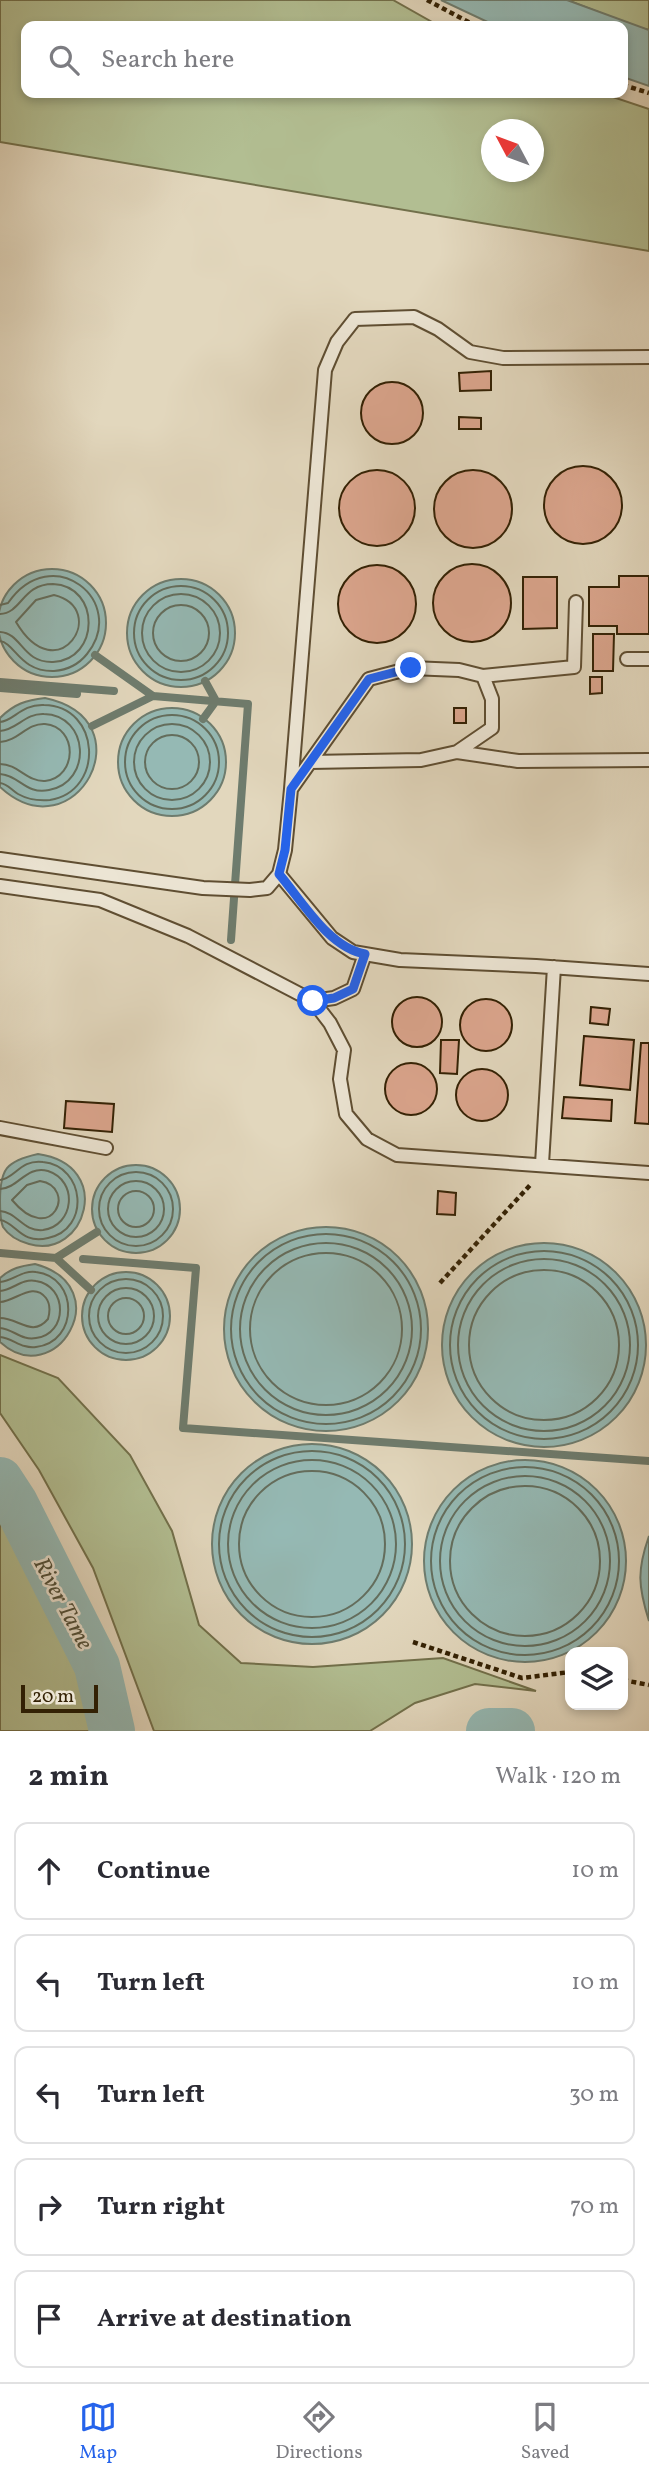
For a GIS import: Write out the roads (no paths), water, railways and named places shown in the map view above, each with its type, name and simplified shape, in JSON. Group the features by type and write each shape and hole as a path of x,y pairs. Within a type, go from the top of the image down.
{"lane":[{"path":"0,859 203,888 267,888 279,874 285,850 291,789 325,370 337,342 355,319 414,317 438,329 470,352 503,358 649,357"},
{"path":"291,789 369,679 411,668 460,670 483,676 574,667 576,602"},
{"path":"627,659 649,659"},
{"path":"457,752 492,727 492,699 483,676"},
{"path":"310,762 421,760 457,752 518,761 649,760"},
{"path":"279,874 332,938 353,952 400,960 649,974"},
{"path":"0,886 100,900 188,936 313,1001 330,1023 344,1050 340,1079 346,1114 368,1139 397,1154 649,1173"},
{"path":"313,1001 334,998 353,989 365,954"},
{"path":"542,1164 554,967"},
{"path":"0,1128 106,1148"}],"water":[{"path":"441,0 567,0 624,21 485,21"},
{"path":"628,22 649,30 649,86 628,79"},
{"path":"41,570 63,570 82,578 97,593 105,612 105,634 97,653 82,668 63,676 41,676 22,668 7,653 -1,634 -1,612 7,593 22,578"},
{"path":"181,579 202,583 220,594 231,612 235,633 231,654 220,672 202,683 181,687 160,683 142,672 131,654 127,633 131,612 142,594 160,583"},
{"path":"45,698 76,711 92,731 96,754 90,777 75,795 53,805 28,804 0,787 0,718 21,703"},
{"path":"172,708 193,712 210,724 222,741 226,762 222,783 210,800 193,812 172,816 151,812 134,800 122,783 118,762 122,741 134,724 151,712"},
{"path":"38,1154 62,1162 77,1175 84,1192 84,1210 77,1226 65,1239 49,1245 29,1244 14,1238 3,1227 1,1218 1,1181 7,1168 19,1160"},
{"path":"136,1165 161,1172 173,1184 180,1209 173,1234 161,1246 136,1253 111,1246 99,1234 92,1209 99,1184 111,1172"},
{"path":"326,1227 365,1235 383,1244 398,1257 411,1272 420,1290 428,1329 420,1368 411,1386 398,1401 383,1414 365,1423 326,1431 287,1423 269,1414 254,1401 241,1386 232,1368 224,1329 232,1290 241,1272 254,1257 269,1244 287,1235"},
{"path":"544,1243 583,1251 616,1273 638,1306 646,1345 638,1384 616,1417 583,1439 544,1447 505,1439 472,1417 450,1384 442,1345 450,1306 472,1273 505,1251"},
{"path":"35,1264 60,1276 73,1293 76,1312 70,1331 58,1346 41,1355 21,1354 0,1342 0,1278 16,1268"},
{"path":"126,1272 143,1275 157,1285 167,1299 170,1316 167,1333 157,1347 143,1357 126,1360 109,1357 95,1347 85,1333 82,1316 85,1299 95,1285 109,1275"},
{"path":"312,1444 350,1452 383,1473 404,1506 412,1544 404,1582 383,1615 350,1636 312,1644 274,1636 241,1615 220,1582 212,1544 220,1506 241,1473 274,1452"},
{"path":"505,1462 545,1462 564,1467 581,1477 597,1489 609,1505 619,1522 624,1541 624,1581 619,1600 609,1617 597,1633 581,1645 565,1647 565,1654 545,1660 505,1660 486,1655 469,1645 453,1633 441,1617 431,1600 426,1581 426,1541 431,1522 441,1505 453,1489 469,1477 486,1467"},
{"path":"649,1536 649,1621 640,1578"}],"waterway":[{"path":"95,655 153,696 248,704 231,940"},
{"path":"203,719 216,701 205,681"},
{"path":"0,682 114,691"},
{"path":"0,688 77,694"},
{"path":"92,726 153,696"},
{"path":"56,1258 97,1232"},
{"path":"0,1253 56,1258 91,1290"},
{"path":"83,1259 196,1268 183,1428 649,1461"},
{"name":"River Tame","path":"0,1480 15,1503 97,1666 112,1731"},
{"name":"River Tame","path":"489,1731 512,1731"}]}
